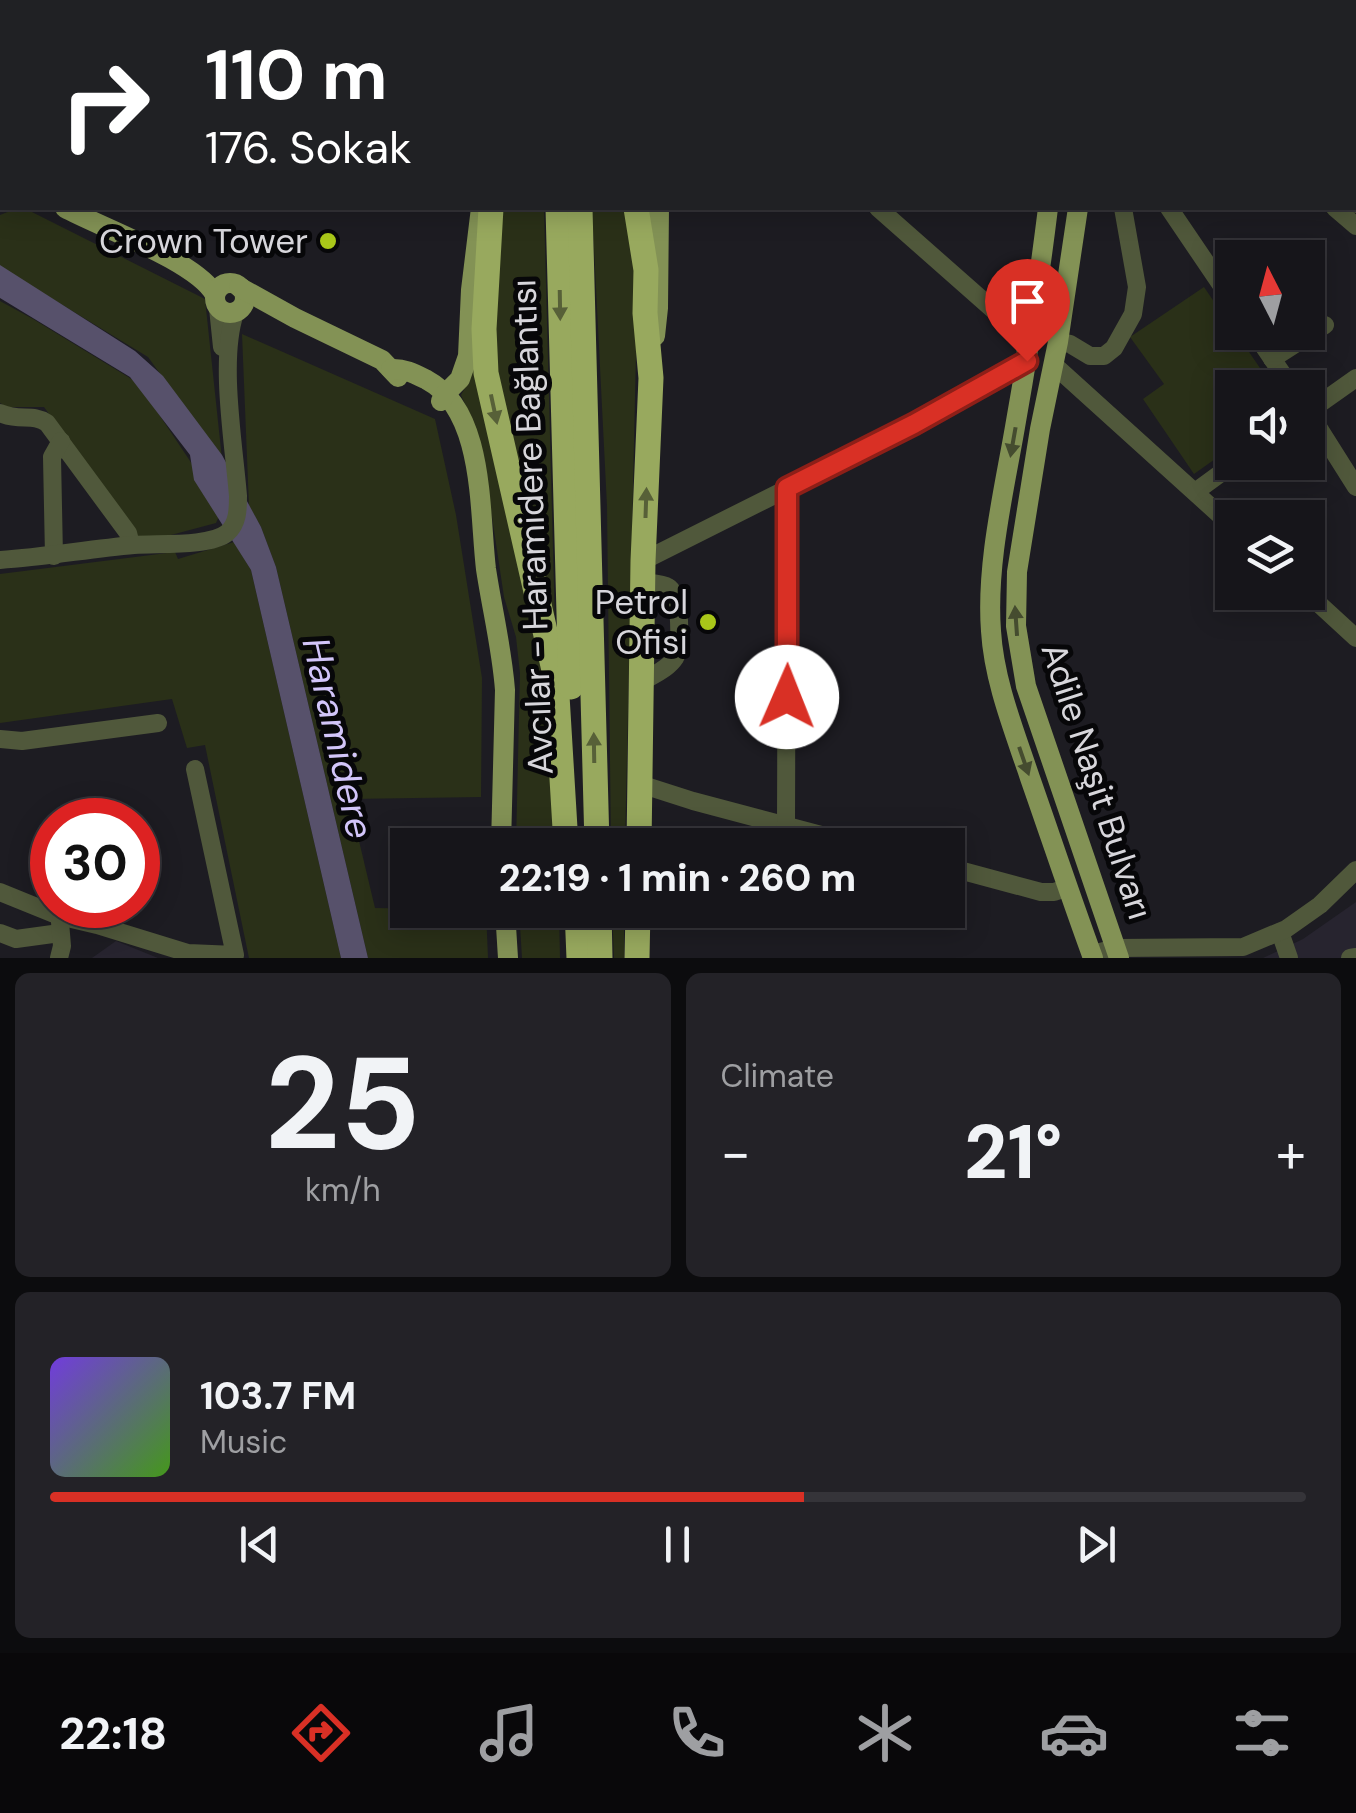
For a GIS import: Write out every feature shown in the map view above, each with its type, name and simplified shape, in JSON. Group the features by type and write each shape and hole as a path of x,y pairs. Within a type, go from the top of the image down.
{"highway":[{"path":"491,210 484,328 486,373 556,679 565,828"},
{"name":"Avcılar - Haramidere Bağlantısı","path":"558,210 576,828"},
{"name":"Avcılar - Haramidere Bağlantısı","path":"580,210 596,828"},
{"path":"636,210 646,270 651,378 639,828"},
{"path":"578,928 579,958"},
{"path":"599,928 600,958"},
{"path":"637,958 638,928"}],"main road":[{"path":"68,210 180,264 208,284 227,306 265,308 294,318"},
{"path":"444,398 460,379 468,356 481,210"},
{"path":"651,378 658,308 660,210"},
{"name":"Adile Naşit Bulvarı","path":"1048,210 989,605 994,652 1010,718 1092,956"},
{"name":"Adile Naşit Bulvarı","path":"1078,210 1015,602 1026,686 1117,953"},
{"path":"180,264 236,285 382,360 391,369 400,368 422,378 461,415 477,474 486,563 503,666 501,828"},
{"path":"227,306 223,284 236,285"},
{"path":"1027,361 1054,364"},
{"path":"1004,493 1029,497"},
{"path":"506,928 508,958"}],"street":[{"path":"642,682 668,666 677,656 679,646 676,599 672,591 643,571 787,488 1027,361 1023,336 880,210"},
{"path":"1058,342 1090,356 1104,356 1114,348 1133,314 1137,287 1123,210"},
{"path":"1169,210 1215,276"},
{"path":"0,560 206,540 231,530 238,511 238,496 227,361 221,343 227,306"},
{"path":"1266,350 1280,370"},
{"path":"1272,359 1286,350"},
{"path":"1054,364 1215,510"},
{"path":"1325,399 1356,378"},
{"path":"4,419 40,418 48,423 132,545"},
{"path":"1325,438 1356,487"},
{"path":"54,556 52,456 61,441"},
{"path":"1195,492 1215,477"},
{"path":"786,827 787,488"},
{"path":"1325,609 1356,638"},
{"path":"0,739 22,741 158,722"},
{"path":"0,934 62,942 97,925 188,953 235,955 195,768"},
{"path":"640,784 790,828"},
{"path":"1092,956 1243,947 1280,932 1320,906 1356,870"},
{"path":"965,872 1042,892 1066,888"},
{"path":"0,892 62,942"},
{"path":"1280,932 1289,958"}],"shaded area":[{"path":"0,265 135,351 163,376 222,455 261,527 276,567 368,958 341,958 251,570 194,480 190,455 130,377 0,298"},
{"path":"1356,902 1356,958 1263,958 1303,939"},
{"path":"116,941 158,958 92,958"}],"green space":[{"path":"28,210 205,299 222,459 148,357 0,267 0,215"},
{"path":"503,210 544,210 555,625 493,349"},
{"path":"592,210 624,210 635,264 637,308 625,828 611,828 607,506"},
{"path":"1204,287 1215,303 1215,350 1248,350 1261,370 1215,370 1215,459 1194,474 1143,399 1164,384 1130,337"},
{"path":"0,301 138,383 222,509 216,523 141,543 44,407 7,407 0,403"},
{"path":"242,334 435,419 456,515 482,678 481,797 349,799 375,908 390,908 390,928 487,928 488,958 368,958 276,567 249,506"},
{"path":"477,357 548,663 556,828 516,828 520,673 473,422 461,395"},
{"path":"234,542 251,570 341,958 249,958 205,745 187,748 172,699 0,723 0,574 175,552 178,559"},
{"path":"520,928 559,928 560,958 522,958"},
{"path":"613,928 624,928 624,958 614,958"}],"place":[{"name":"Crown Tower","path":"328,241"},
{"name":"Petrol Ofisi","path":"708,622"}],"route":[{"path":"787,697 787,488 1027,361"}],"water label":[{"name":"Haramidere","path":"338,738"}]}
